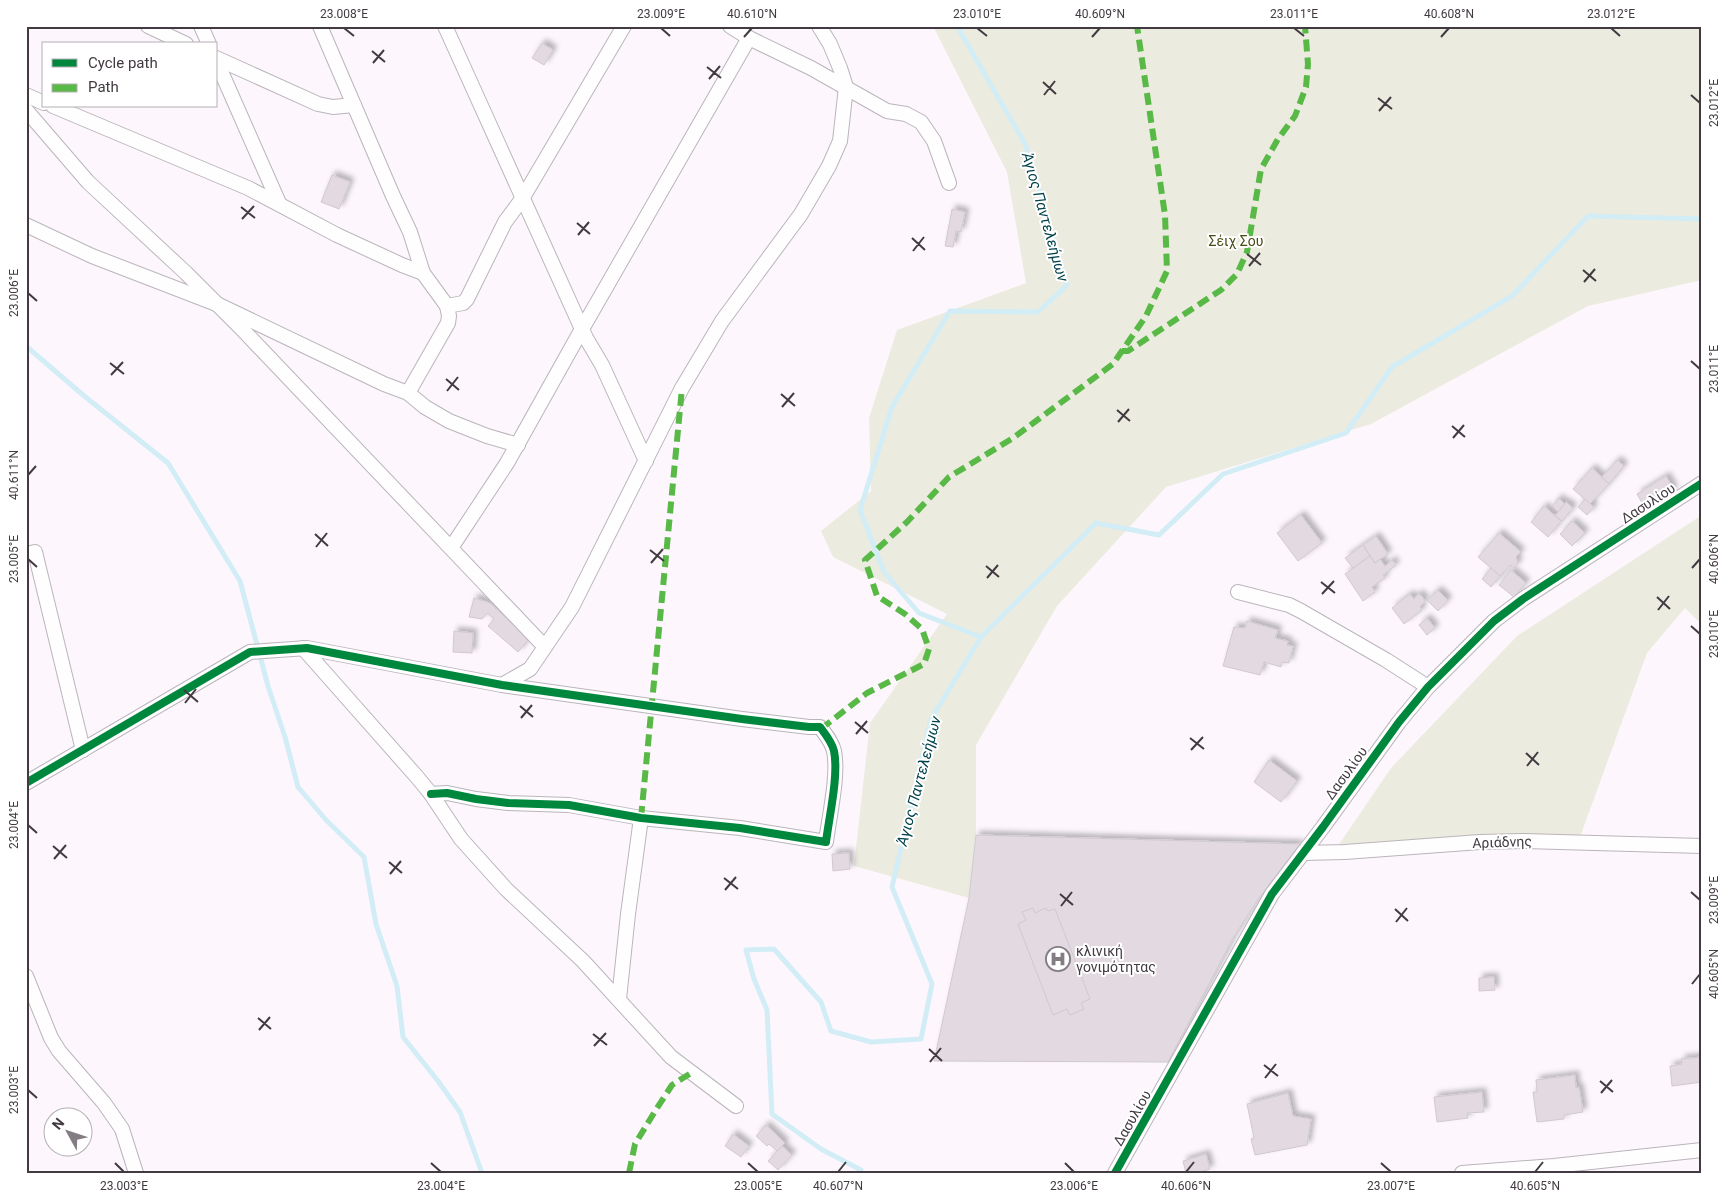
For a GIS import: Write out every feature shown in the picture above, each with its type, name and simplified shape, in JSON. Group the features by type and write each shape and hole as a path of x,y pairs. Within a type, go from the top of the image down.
{"street":[{"path":"148,26 182,42"},
{"path":"201,26 208,42"},
{"path":"320,26 393,196 404,216 417,250 423,273 447,306 448,322 408,393"},
{"path":"445,26 582,329 602,365 646,460"},
{"path":"447,306 463,303 466,299 505,222 522,199 624,26"},
{"path":"730,26 749,38 792,58 846,87 887,111 906,114 921,122 934,141 949,183"},
{"path":"502,684 530,669 572,607 682,388 713,335 801,214 829,166 840,141 846,87 830,44 819,26"},
{"path":"451,548 518,445 582,329 749,38"},
{"path":"218,60 318,104 334,107 354,105"},
{"path":"218,64 278,203"},
{"path":"26,95 42,101"},
{"path":"58,108 248,188 337,236 423,273"},
{"path":"26,110 88,182 219,306 545,647"},
{"path":"26,225 92,256 219,306 384,384 408,393 425,407 449,421 487,436 518,445"},
{"name":"Δασυλίου","path":"1115,1173 1272,894 1399,722 1428,687 1494,621 1524,599 1702,483"},
{"path":"26,554 35,552 83,750"},
{"path":"1238,592 1295,608 1386,660 1428,687"},
{"path":"303,648 431,794 461,840 506,889 583,961 671,1057 736,1106"},
{"path":"26,783 250,652 303,648 502,684 742,719 820,727 830,741 834,752 835,765 826,842 740,828 641,818 569,804 508,803 447,793 431,794"},
{"path":"619,999 641,818"},
{"name":"Αριάδνης","path":"1304,853 1524,841 1702,846"},
{"path":"26,976 51,1038 59,1051 104,1103 122,1129 136,1173"},
{"path":"1462,1173 1554,1166 1702,1150"}],"green space":[{"name":"Σέιχ Σου","path":"933,26 1702,26 1702,280 1588,306 1371,424 1166,487 1057,606 976,745 976,835 969,898 854,866 870,723 947,614 833,557 821,531 871,491 869,418 897,330 1026,283 1007,172"},
{"path":"1702,515 1702,625 1685,608 1647,653 1580,837 1510,834 1338,846 1391,768 1517,636"}],"building":[{"path":"542,43 553,50 544,65 532,58"},
{"path":"332,175 350,182 339,209 321,202"},
{"path":"952,209 965,212 961,232 956,231 953,247 945,246"},
{"path":"1617,460 1624,466 1609,484 1602,477"},
{"path":"1592,468 1609,484 1590,504 1573,489"},
{"path":"1666,476 1674,490 1645,508 1637,494"},
{"path":"1559,498 1565,504 1558,512 1552,506"},
{"path":"1585,499 1594,507 1587,515 1578,507"},
{"path":"1566,502 1573,508 1562,521 1555,516"},
{"path":"1544,506 1561,521 1548,537 1531,522"},
{"path":"1301,515 1322,543 1298,561 1277,533"},
{"path":"1572,521 1585,533 1572,546 1560,534"},
{"path":"1499,533 1521,552 1516,557 1518,563 1514,568 1510,565 1500,576 1478,557"},
{"path":"1376,536 1388,554 1375,563 1363,545"},
{"path":"1363,545 1370,556 1353,568 1345,558"},
{"path":"1370,556 1375,563 1380,559 1385,566 1392,560 1396,565 1383,575 1385,578 1372,587 1375,592 1363,601 1345,574"},
{"path":"1491,568 1500,576 1491,587 1482,579"},
{"path":"1511,570 1526,583 1514,597 1499,585"},
{"path":"1438,590 1448,600 1438,611 1427,600"},
{"path":"1410,594 1414,599 1418,594 1421,595 1425,601 1420,607 1422,610 1404,624 1392,608"},
{"path":"474,598 490,603 529,639 518,652 488,626 494,619 487,613 482,619 469,617"},
{"path":"1427,618 1435,628 1427,635 1419,625"},
{"path":"1247,621 1278,630 1275,638 1288,641 1287,645 1293,646 1289,663 1282,662 1281,667 1264,662 1260,675 1223,666 1234,627 1245,628"},
{"path":"454,631 473,633 472,653 453,652"},
{"path":"1269,760 1297,781 1281,802 1254,782"},
{"path":"976,835 1300,844 1259,898 1233,938 1168,1062 934,1061 969,898"},
{"path":"849,853 850,869 833,871 832,854"},
{"path":"1033,908 1035,913 1046,908 1048,911 1055,909 1090,999 1081,1003 1084,1009 1070,1015 1067,1009 1053,1015 1018,924 1026,920 1022,912"},
{"path":"1494,977 1495,990 1479,991 1479,978"},
{"path":"1702,1057 1702,1082 1672,1086 1670,1066 1682,1064 1681,1059"},
{"path":"1575,1075 1576,1088 1579,1087 1583,1112 1564,1115 1564,1119 1537,1122 1533,1092 1537,1092 1536,1080"},
{"path":"1482,1092 1484,1112 1467,1113 1468,1118 1437,1122 1434,1097"},
{"path":"1288,1093 1293,1116 1311,1119 1307,1145 1255,1155 1251,1139 1254,1138 1247,1104"},
{"path":"766,1125 785,1143 777,1151 769,1144 767,1146 756,1136"},
{"path":"733,1134 749,1146 741,1157 725,1146"},
{"path":"782,1146 792,1155 778,1170 768,1161"},
{"path":"1206,1154 1210,1169 1197,1173 1186,1173 1183,1161"}],"waterway":[{"name":"Άγιος Παντελεήμων","path":"860,1173 861,1170 821,1149 772,1114 767,1010 754,979 746,950 774,949 821,1002 831,1031 871,1042 921,1039 932,984 892,887 931,719 981,637 919,613 884,572 860,510 892,407 950,311 1038,312 1067,285 1026,146 957,26"},
{"path":"981,637 1096,523 1159,535 1223,474 1346,433 1392,367 1512,296 1588,216 1702,219"},
{"path":"26,346 83,395 168,463 240,581 268,686 285,737 298,787 326,820 364,857 376,924 397,986 403,1037 460,1112 482,1173"}],"marked path":[{"path":"820,727 826,725 867,693 924,664 929,649 922,629 905,614 877,596 865,560 907,522 949,477 1013,438 1113,364 1146,316 1167,271 1165,215 1137,26"},
{"path":"1122,351 1128,351 1221,290 1237,274 1247,252 1261,169 1278,139 1295,116 1306,87 1308,64 1305,26"},
{"path":"641,818 682,388"},
{"path":"629,1173 635,1144 657,1108 672,1085 691,1073"}],"cycle path":[{"path":"1115,1173 1272,894 1399,722 1428,687 1494,621 1523,599 1702,483"},
{"path":"26,783 250,652 307,648 502,685 742,719 820,727 832,745 835,761 834,784 826,842 740,828 641,818 569,805 508,803 447,793 431,794"}],"place":[{"name":"κλινική γονιμότητας","path":"1058,959"}]}
